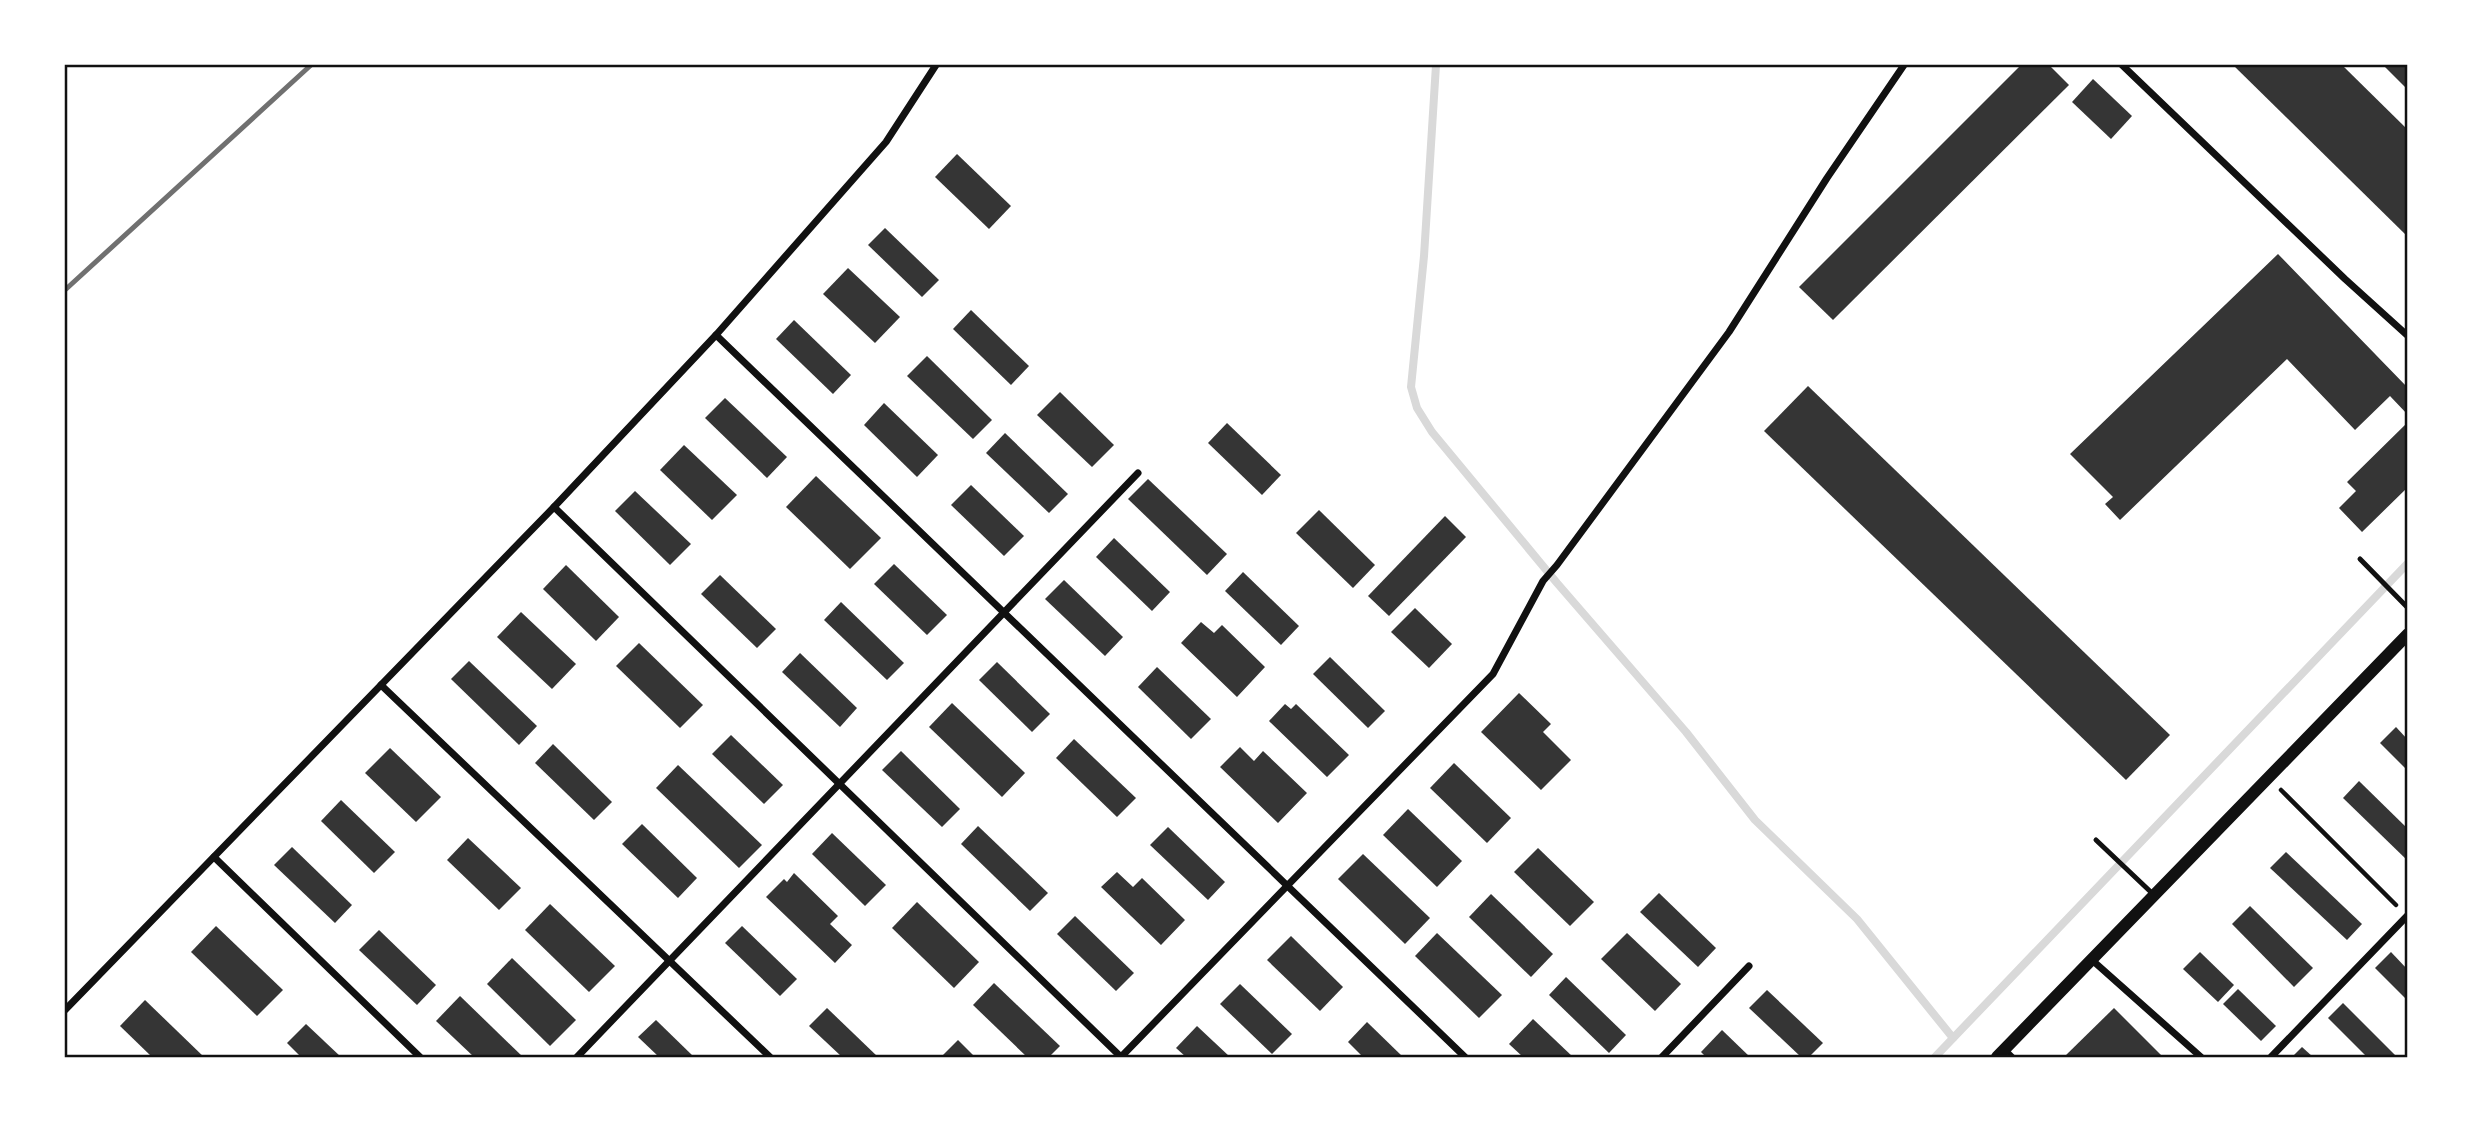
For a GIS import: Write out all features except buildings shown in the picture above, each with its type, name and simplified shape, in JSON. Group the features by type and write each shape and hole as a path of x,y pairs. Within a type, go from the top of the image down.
{"street":[{"path":"65,1010 554,507 716,335 886,142 936,65"},
{"path":"554,507 1121,1057 1493,674 1543,581 1729,332 1827,178 1904,65"},
{"path":"2122,65 2408,336"},
{"path":"716,335 1465,1057"},
{"path":"577,1057 1139,473"},
{"path":"2005,1054 2154,895 2408,634"},
{"path":"382,685 769,1057"},
{"path":"214,857 420,1057"},
{"path":"2271,1057 2408,915"},
{"path":"2092,960 2201,1057"},
{"path":"1662,1057 1749,966"}],"lane":[{"path":"2360,559 2408,608"},
{"path":"2096,840 2154,895"}],"path":[{"path":"2268,777 2408,915"}],"waterway":[{"path":"1436,65 1424,256 1411,387 1417,408 1432,432 1557,583 1686,732 1755,820 1857,919 1953,1038"},
{"path":"1935,1057 2408,563"}],"railway":[{"path":"65,290 311,65"}]}
